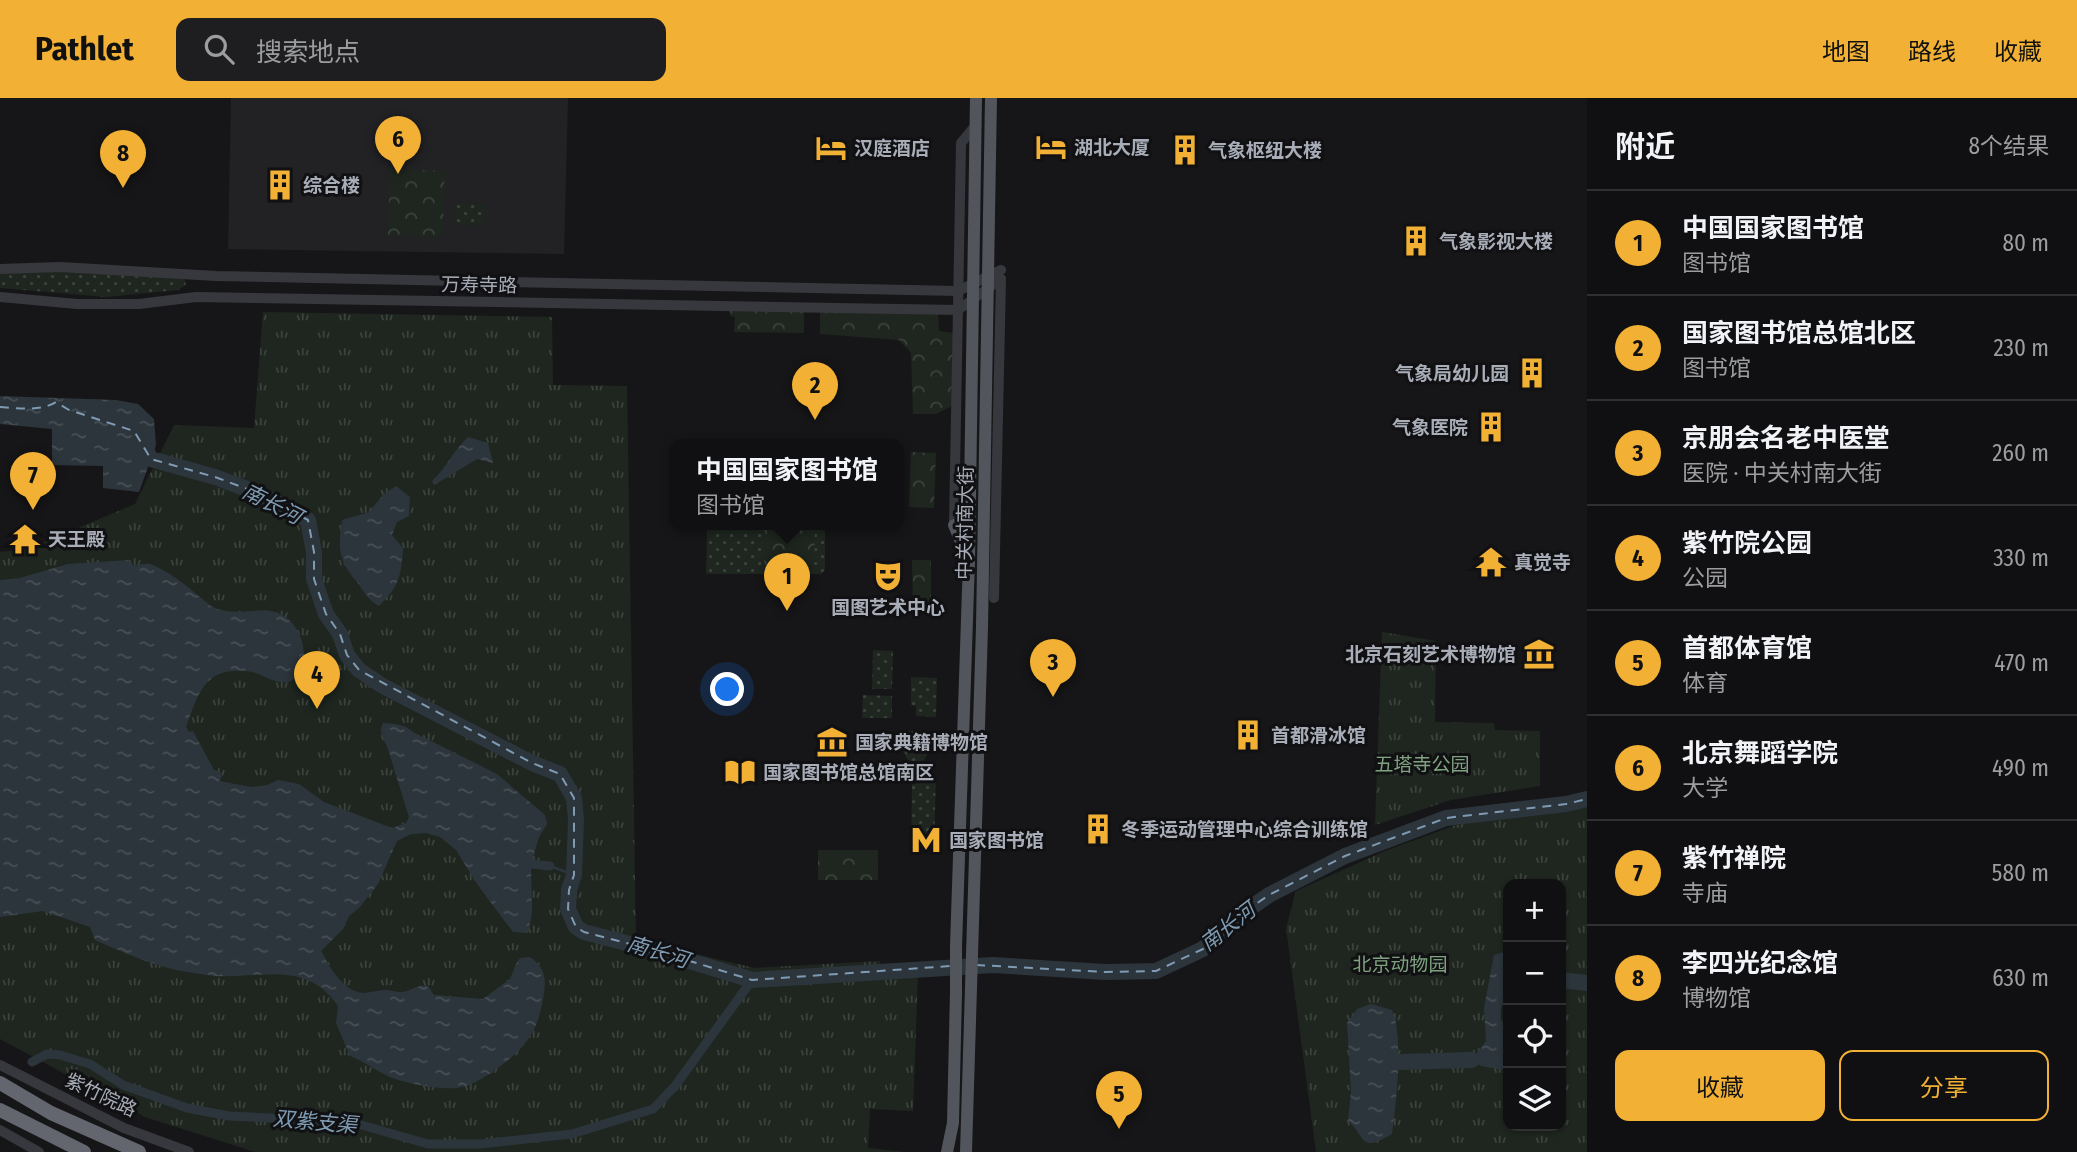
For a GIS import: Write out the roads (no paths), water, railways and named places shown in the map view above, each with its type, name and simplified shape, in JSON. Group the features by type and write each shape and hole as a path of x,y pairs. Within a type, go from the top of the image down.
{"highway":[{"name":"紫竹院路","path":"0,1083 51,1113 139,1152"},
{"path":"0,1091 51,1113"},
{"path":"0,1104 46,1134"},
{"path":"0,1110 84,1152"}],"main road":[{"name":"中关村南大街","path":"953,1123 969,560 976,98"},
{"name":"中关村南大街","path":"966,1152 986,470 991,98"},
{"path":"986,470 995,492"},
{"path":"954,525 969,560"},
{"path":"982,627 994,598"},
{"path":"947,1152 953,1123"}],"street":[{"name":"中关村南大街","path":"954,525 961,143 975,125"},
{"name":"万寿寺路","path":"0,269 60,267 216,276 958,291"},
{"name":"中关村南大街","path":"987,282 1001,275 994,598"},
{"path":"958,291 973,284 987,282"},
{"path":"958,310 987,282"},
{"name":"万寿寺路","path":"0,297 77,304 139,304 196,297 958,310"},
{"name":"紫竹院路","path":"0,1065 124,1128 189,1152"},
{"path":"940,1152 953,1123"},
{"path":"0,1130 38,1152"}],"water":[{"path":"0,396 116,400 138,404 154,419 156,445 139,492 103,488 103,466 52,465 52,429 0,424"},
{"path":"468,437 488,443 493,463 477,459 434,485 432,481"},
{"path":"396,486 410,497 409,516 397,522 392,535 403,548 400,573 395,586 379,606 366,595 346,567 340,547 342,520 369,512 384,494"},
{"path":"128,560 134,566 148,564 161,569 217,609 278,613 291,622 300,635 304,662 299,674 291,681 280,682 251,672 234,671 214,677 202,690 186,727 189,732 193,731 214,770 220,772 222,776 219,781 251,787 278,780 299,784 324,802 392,828 406,823 409,817 382,734 383,723 406,727 497,774 545,815 547,824 539,837 531,864 532,913 528,933 513,932 477,884 456,850 440,837 426,833 411,834 397,841 378,884 349,916 343,929 321,951 343,983 356,991 402,992 428,986 434,995 483,999 510,979 520,958 530,957 540,966 544,975 545,986 537,1022 521,1048 494,1071 472,1084 456,1088 431,1087 394,1079 350,1056 336,1023 338,1006 325,991 311,982 281,974 214,976 175,970 95,940 90,927 43,911 0,917 0,580 20,578 68,564"},
{"path":"1503,952 1503,1070 1481,1066 1472,1060 1486,1041 1484,1008 1494,955"},
{"path":"1371,1004 1392,1010 1398,1036 1398,1053 1392,1134 1369,1143 1348,1120 1351,1091 1347,1023 1357,1009"}],"waterway":[{"name":"南长河","path":"140,441 151,459 215,477 258,493 308,520 314,552 314,579 326,614 340,634 347,655 359,670 381,685 532,763 560,774 574,798 574,875 569,890 568,909 576,927 584,932 752,980 993,965 1106,972 1156,971 1203,949 1234,919 1269,895 1345,856 1446,818 1566,804 1587,799"},
{"path":"531,864 550,866"},
{"path":"550,866 574,875"},
{"name":"双紫支渠","path":"32,1062 47,1054 60,1055 90,1064 123,1085 187,1108 229,1116 351,1122 428,1144 481,1144 572,1134 653,1109 675,1086 752,980"},
{"path":"1566,981 1587,983"},
{"path":"1397,1062 1472,1060"}],"place":[{"name":"湖北大厦","path":"1051,147"},
{"name":"汉庭酒店","path":"831,148"},
{"name":"气象枢纽大楼","path":"1185,150"},
{"name":"北京舞蹈学院","path":"398,174"},
{"name":"综合楼","path":"280,185"},
{"name":"李四光纪念馆","path":"123,188"},
{"name":"气象影视大楼","path":"1416,241"},
{"name":"气象局幼儿园","path":"1532,373"},
{"name":"国家图书馆总馆北区","path":"815,420"},
{"name":"气象医院","path":"1491,427"},
{"name":"紫竹禅院","path":"33,510"},
{"name":"天王殿","path":"25,539"},
{"name":"真觉寺","path":"1491,562"},
{"name":"国图艺术中心","path":"888,576"},
{"name":"中国国家图书馆","path":"787,611"},
{"name":"北京石刻艺术博物馆","path":"1539,654"},
{"name":"京朋会名老中医堂","path":"1053,697"},
{"name":"紫竹院公园","path":"317,709"},
{"name":"首都滑冰馆","path":"1248,735"},
{"name":"国家典籍博物馆","path":"832,742"},
{"name":"国家图书馆总馆南区","path":"740,772"},
{"name":"冬季运动管理中心综合训练馆","path":"1098,829"},
{"name":"国家图书馆","path":"926,840"},
{"name":"首都体育馆","path":"1119,1129"}],"park label":[{"name":"五塔寺公园","path":"1422,764"},
{"name":"北京动物园","path":"1400,964"}]}
